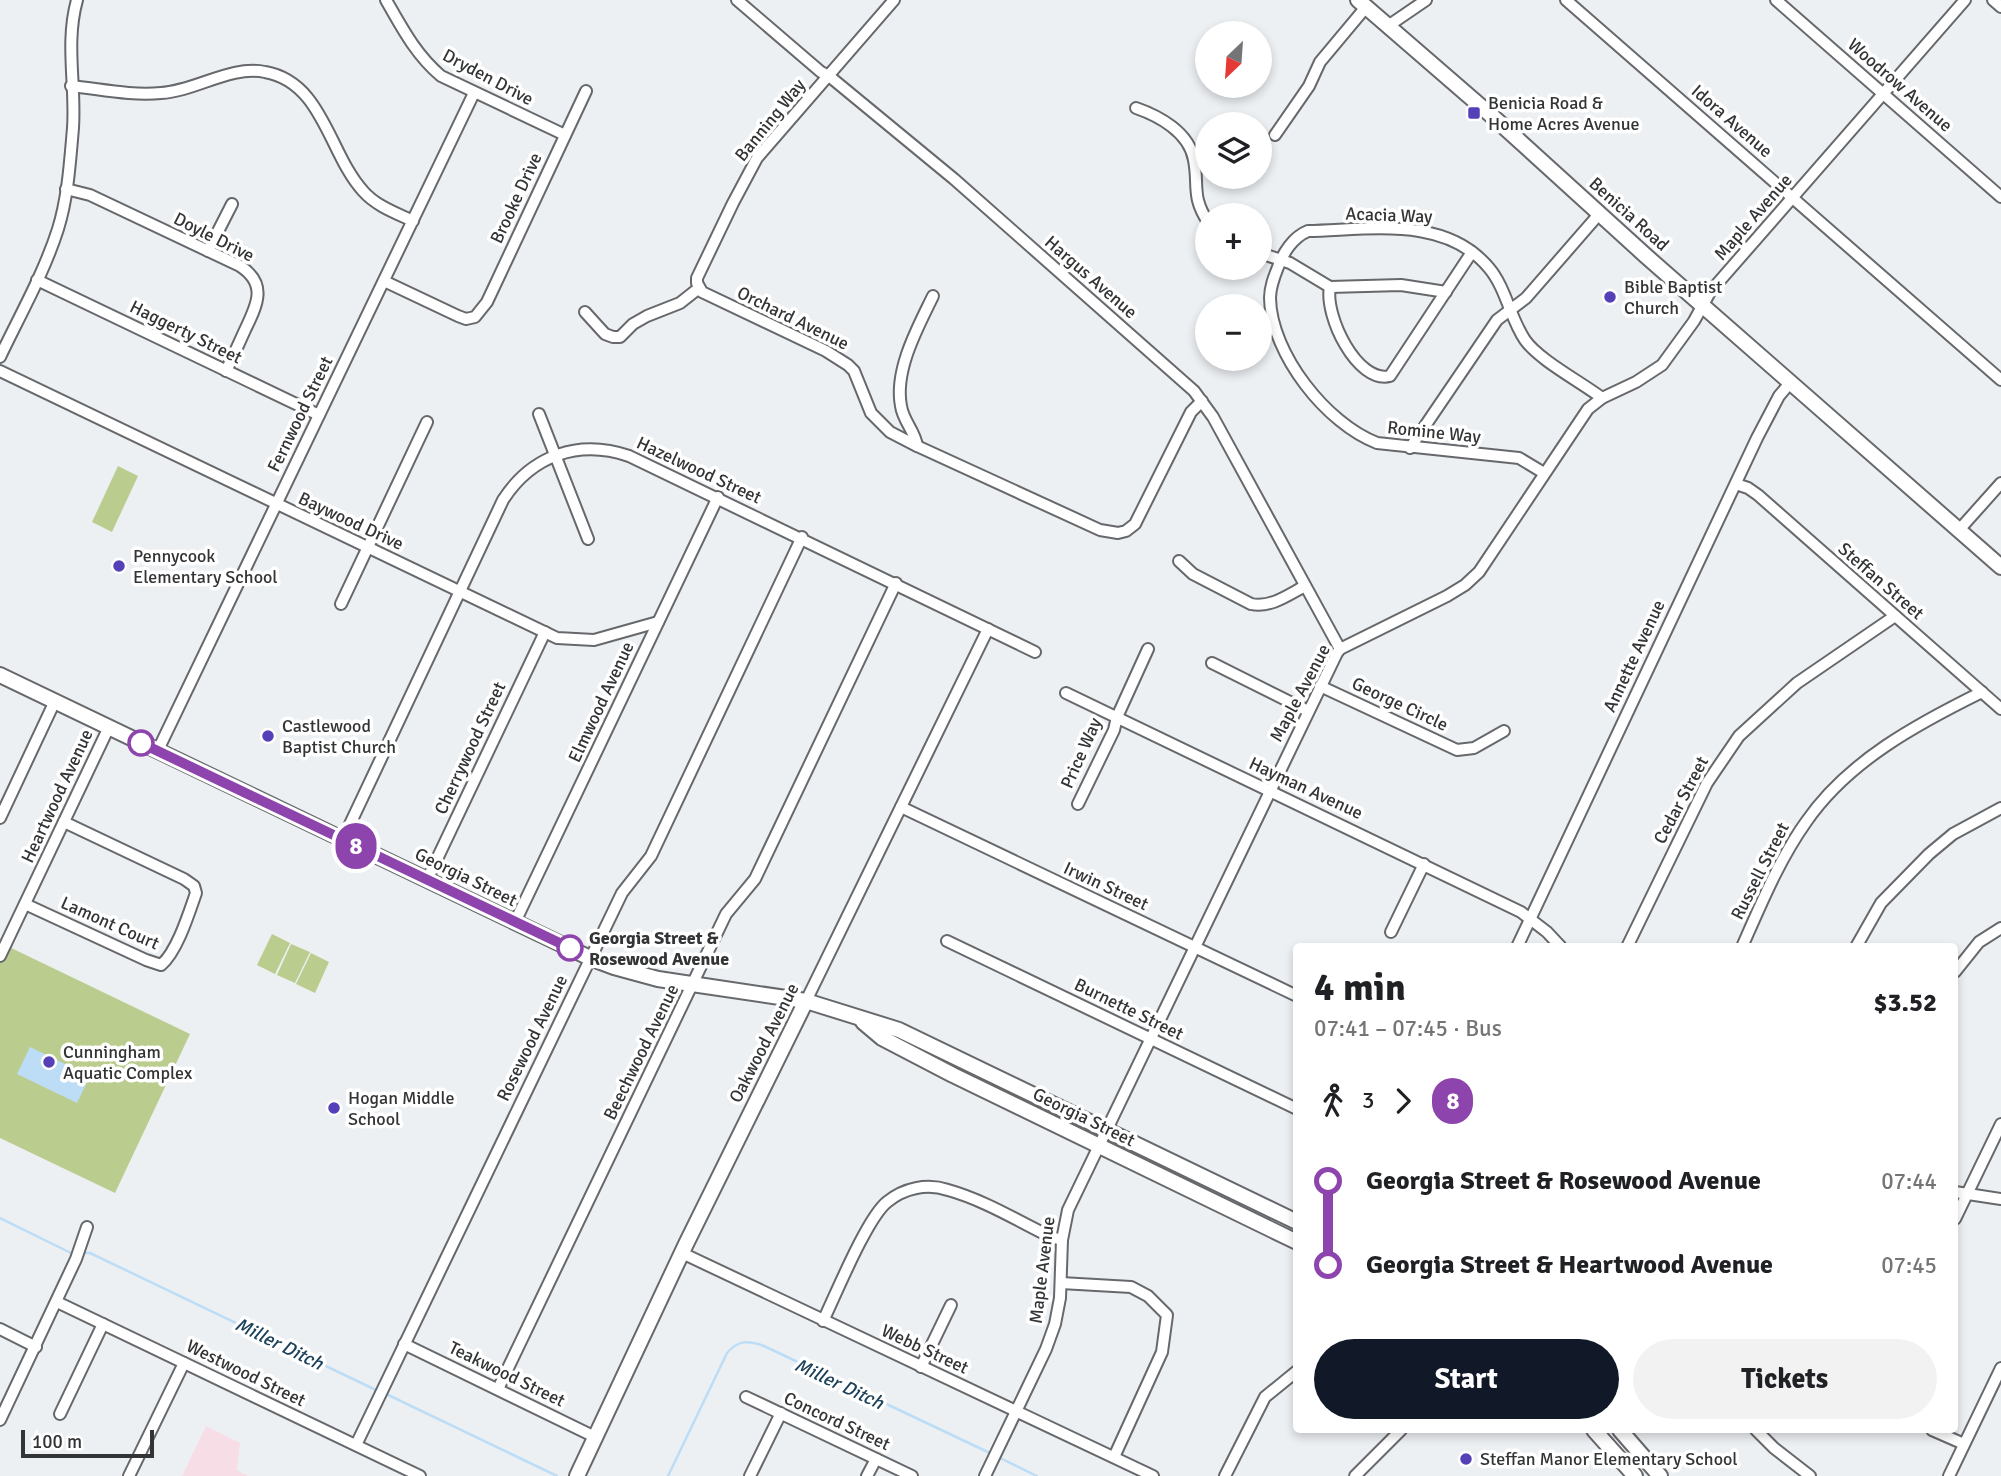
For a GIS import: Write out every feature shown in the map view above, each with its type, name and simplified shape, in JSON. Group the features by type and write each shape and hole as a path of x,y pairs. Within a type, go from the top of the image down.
{"main road":[{"name":"Benicia Road","path":"1362,4 2001,567"},
{"name":"Georgia Street","path":"0,675 590,958 634,973 806,1001 899,1030 1293,1220"},
{"name":"Oakwood Avenue","path":"577,1476 682,1253 806,1001"},
{"name":"Georgia Street","path":"860,1019 882,1038 1293,1240"},
{"path":"1597,1433 1635,1476"},
{"path":"1623,1433 1660,1476"}],"street":[{"path":"0,356 37,280 59,226 73,123 70,37 77,0"},
{"name":"Dryden Drive","path":"386,0 425,63 441,76 565,135"},
{"name":"Hargus Avenue","path":"737,0 954,179 1202,401 1340,649"},
{"name":"Banning Way","path":"698,283 733,203 757,158 894,0"},
{"path":"1388,26 1426,0"},
{"name":"Idora Avenue","path":"1566,0 2001,380"},
{"name":"Woodrow Avenue","path":"1776,0 2001,197"},
{"name":"Maple Avenue","path":"985,1476 1055,1324 1061,1283 1062,1240 1068,1210 1340,649 1447,596 1472,579 1490,556 1579,419 1602,398 1636,382 1662,365 1694,321 1702,304 1965,0"},
{"path":"1993,0 2001,7"},
{"path":"1275,135 1309,86 1320,62 1362,4"},
{"path":"71,86 164,93 251,70 278,75 298,87 312,104 355,182 365,194 382,206 413,220"},
{"name":"Brooke Drive","path":"384,281 458,317 475,317 487,302 586,92"},
{"name":"Fernwood Street","path":"158,750 474,93"},
{"path":"1136,108 1157,115 1189,146 1194,157 1198,203"},
{"name":"Doyle Drive","path":"66,189 90,195 247,271 257,286 257,304 226,371"},
{"path":"208,251 232,204"},
{"path":"1410,448 1497,320 1527,298 1600,214"},
{"name":"Acacia Way","path":"1281,260 1298,235 1308,231 1425,230 1446,236 1472,251 1490,269 1526,341 1538,353 1602,398"},
{"path":"1330,287 1329,309 1337,330 1350,352 1367,371 1381,379 1390,376 1472,251"},
{"path":"1272,257 1330,287 1401,285 1446,292"},
{"name":"Romine Way","path":"1281,260 1272,282 1270,299 1280,340 1297,372 1342,424 1377,443 1518,457 1544,473"},
{"name":"Haggerty Street","path":"37,280 319,415"},
{"path":"586,312 605,334 620,337 633,324 647,316 681,303 698,283"},
{"name":"Orchard Avenue","path":"698,283 706,295 848,365 854,371 871,413 890,432 1100,530 1118,533 1135,524 1191,412 1202,401"},
{"path":"917,446 901,408 902,379 908,348 933,296"},
{"name":"Baywood Drive","path":"0,371 557,638 594,640 658,622"},
{"name":"Annette Avenue","path":"1519,943 1736,484 1779,396 1790,383"},
{"path":"539,414 588,539"},
{"path":"341,604 427,422"},
{"name":"Hazelwood Street","path":"343,839 503,500 513,484 524,474 546,460 580,449 614,451 718,497 1035,652"},
{"path":"1959,530 2001,483"},
{"name":"Steffan Street","path":"1736,484 1759,495 2001,709"},
{"name":"Elmwood Avenue","path":"515,922 718,497"},
{"name":"Rosewood Avenue","path":"356,1445 622,892 651,856 802,537"},
{"path":"1179,561 1193,574 1251,604 1276,601 1305,586"},
{"name":"Beechwood Avenue","path":"498,1389 726,914 755,880 896,583"},
{"name":"Cedar Street","path":"1630,943 1707,783 1739,736 1797,683 1895,616"},
{"name":"Oakwood Avenue","path":"806,1001 988,629"},
{"name":"Cherrywood Street","path":"427,880 545,632"},
{"name":"Price Way","path":"1077,804 1114,730 1117,717 1148,649"},
{"path":"1212,663 1308,711"},
{"name":"George Circle","path":"1320,686 1457,750 1474,748 1504,731"},
{"name":"Russell Street","path":"1744,943 1792,844 1822,801 1887,744 1982,692"},
{"name":"Hayman Avenue","path":"1066,693 1424,864 1530,919 1557,943"},
{"path":"0,818 55,701"},
{"name":"Heartwood Avenue","path":"0,956 109,727"},
{"name":"Irwin Street","path":"901,807 1293,994"},
{"path":"1858,943 1881,903 1906,876 1953,834 2001,808"},
{"name":"Lamont Court","path":"25,904 161,965 174,945 196,893 194,886 64,822"},
{"path":"1391,932 1424,864"},
{"path":"1958,968 1979,942 2001,928"},
{"name":"Burnette Street","path":"947,941 1293,1107"},
{"path":"1958,1212 2001,1124"},
{"path":"823,1321 869,1226 885,1203 906,1190 922,1187 947,1189 1062,1240"},
{"path":"1958,1192 2001,1199"},
{"path":"0,1420 57,1302 87,1227"},
{"name":"Webb Street","path":"682,1253 1153,1476"},
{"path":"1061,1283 1131,1287 1148,1296 1167,1315 1162,1352 1114,1457"},
{"name":"Westwood Street","path":"57,1302 420,1476"},
{"path":"921,1367 951,1306"},
{"path":"60,1414 103,1324"},
{"path":"0,1329 36,1347"},
{"name":"Teakwood Street","path":"404,1344 595,1437"},
{"path":"129,1476 184,1363"},
{"path":"1949,1476 2001,1368"},
{"path":"1225,1476 1265,1397 1293,1374"},
{"name":"Concord Street","path":"746,1397 912,1476"},
{"path":"750,1476 780,1413"},
{"path":"1355,1476 1398,1433"},
{"path":"1759,1433 1810,1476"},
{"path":"1939,1433 1964,1444"},
{"path":"867,1476 876,1459"}],"shaded area":[{"path":"206,1426 240,1443 237,1470 248,1476 182,1476"}],"green space":[{"path":"118,466 138,476 112,532 92,522"},
{"path":"272,934 290,943 275,974 257,965"},
{"path":"291,944 310,952 295,983 277,975"},
{"path":"5,945 190,1034 115,1193 0,1138 0,956"},
{"path":"311,953 329,962 315,993 296,984"}],"water":[{"path":"30,1047 90,1076 77,1103 17,1074"}],"waterway":[{"name":"Miller Ditch","path":"0,1218 76,1253"},
{"name":"Miller Ditch","path":"83,1253 90,1253 378,1391"},
{"name":"Miller Ditch","path":"668,1476 727,1353 744,1342 764,1346 992,1454"},
{"name":"Miller Ditch","path":"384,1393 557,1476"},
{"name":"Miller Ditch","path":"998,1457 1037,1476"}],"bus line":[{"name":"8","path":"141,743 570,948"}],"place":[{"name":"Benicia Road & Home Acres Avenue","path":"1474,113"},
{"name":"Bible Baptist Church","path":"1610,297"},
{"name":"Pennycook Elementary School","path":"119,566"},
{"name":"Castlewood Baptist Church","path":"268,736"},
{"name":"Georgia Street & Rosewood Avenue","path":"570,948"},
{"name":"Cunningham Aquatic Complex","path":"49,1062"},
{"name":"Hogan Middle School","path":"334,1108"},
{"name":"Steffan Manor Elementary School","path":"1466,1459"}]}
